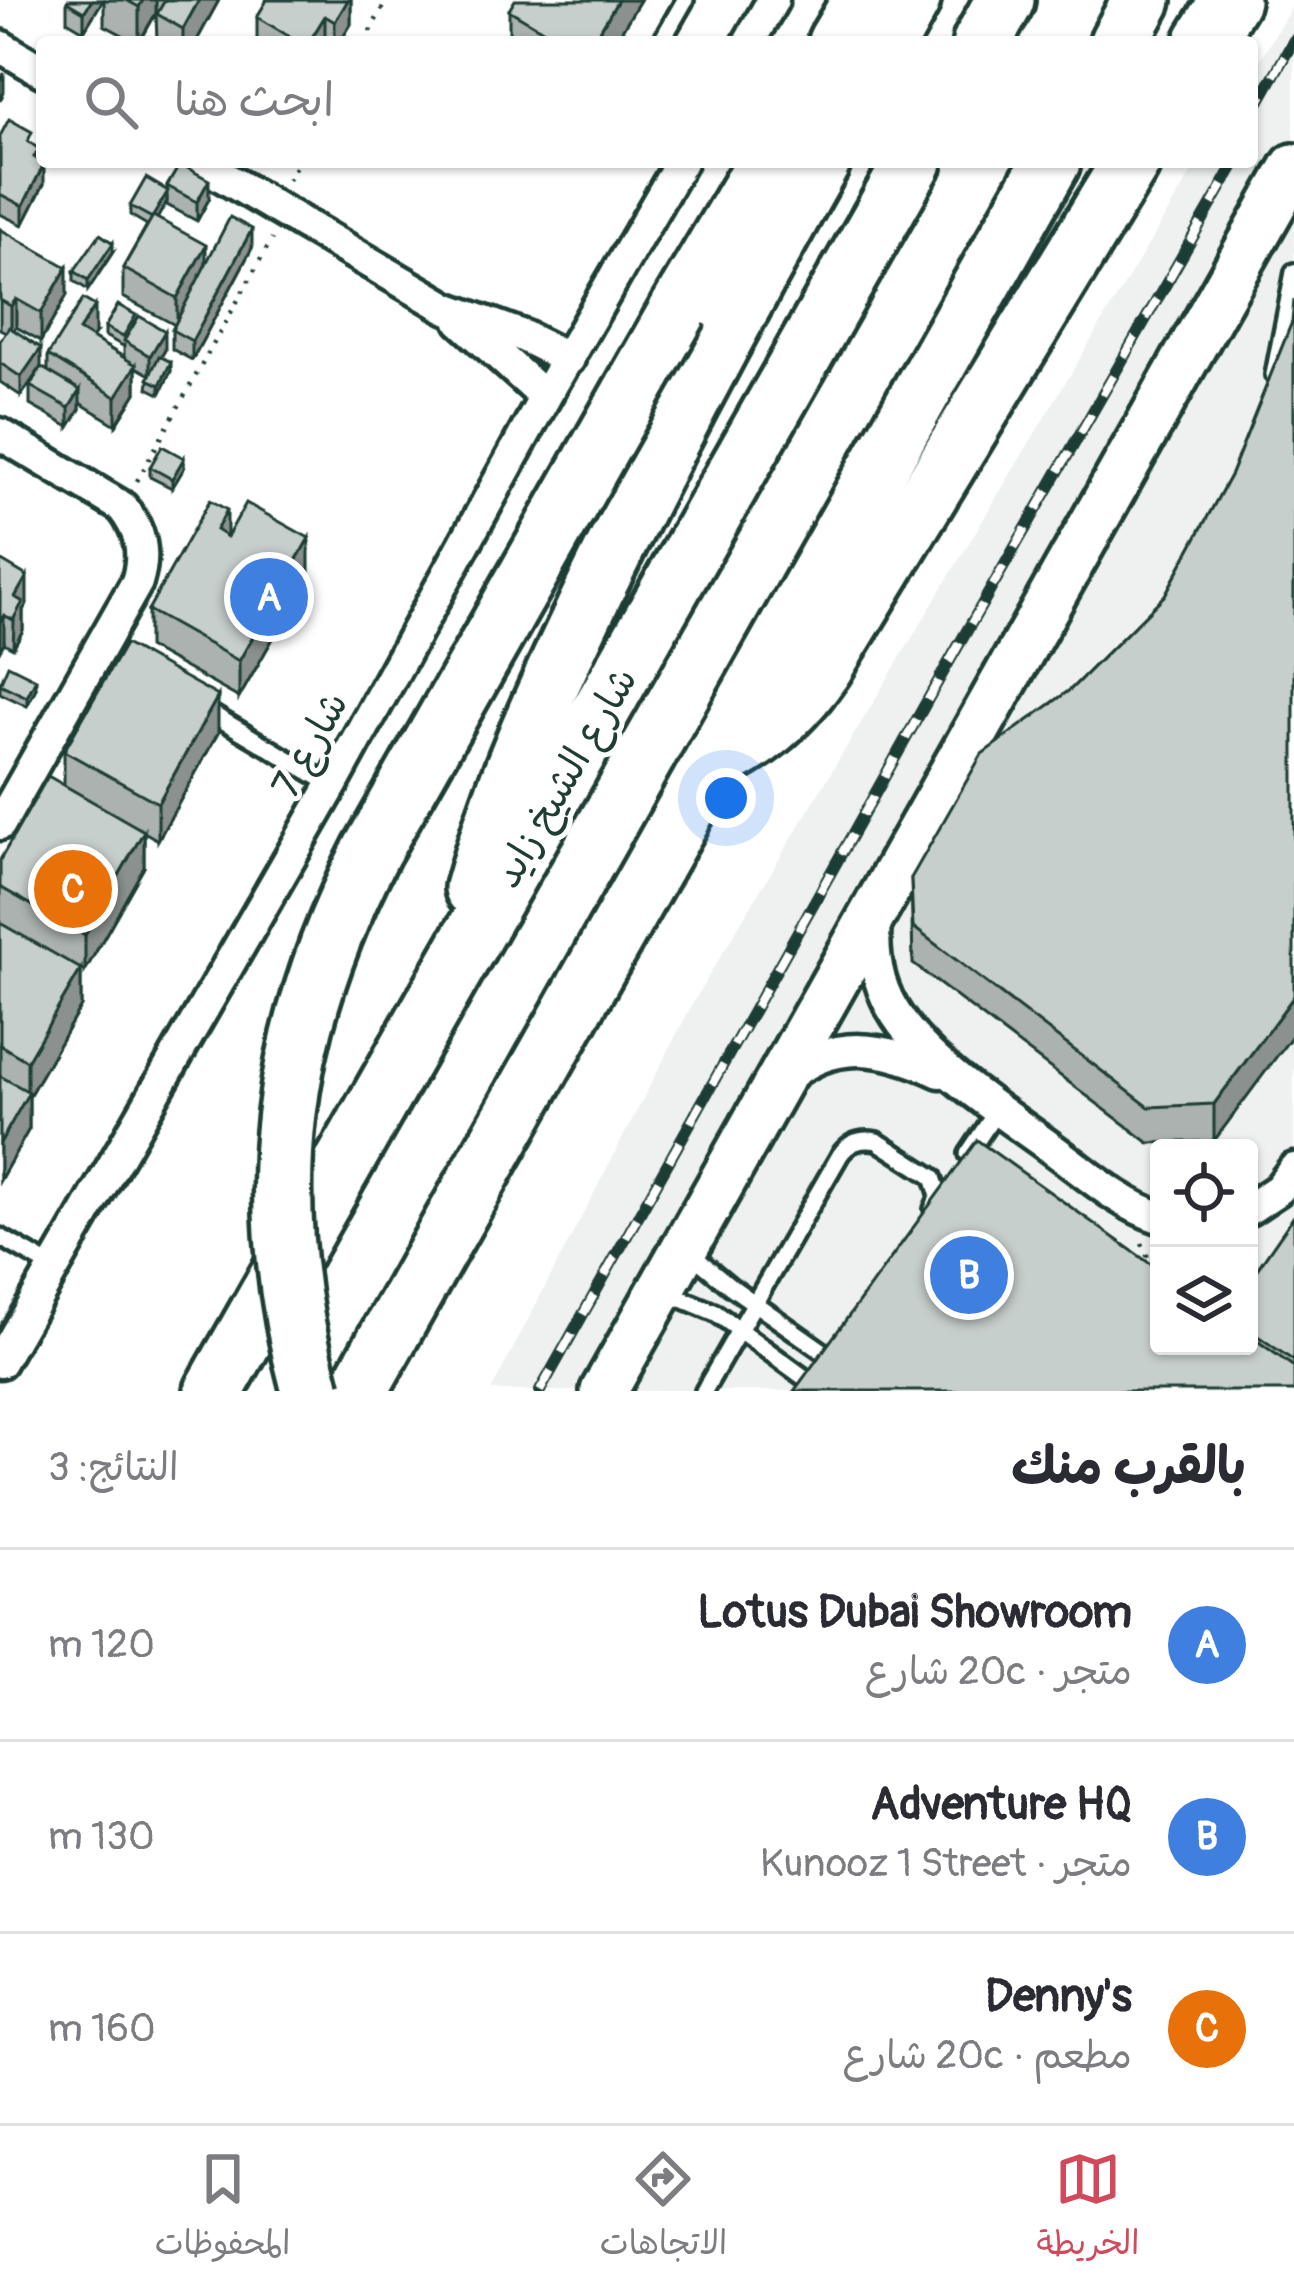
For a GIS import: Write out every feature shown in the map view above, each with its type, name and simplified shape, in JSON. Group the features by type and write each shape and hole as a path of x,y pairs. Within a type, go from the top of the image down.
{"highway":[{"path":"841,36 862,0"},
{"path":"891,36 911,0"},
{"path":"985,36 1005,0"},
{"path":"1121,36 1142,0"},
{"path":"1208,36 1230,0"},
{"path":"311,1391 290,1301 284,1250 284,1146 298,1043 328,944 373,850 762,168"},
{"path":"457,964 482,857 540,703 641,497 818,168"},
{"name":"شارع الشيخ زايد","path":"214,1391 910,168"},
{"path":"358,1391 1048,168"},
{"path":"712,764 764,733 806,692 1127,168"}],"street":[{"path":"752,36 772,0"},
{"path":"0,46 36,67"},
{"path":"604,1391 875,908 945,806 1294,167"},
{"path":"208,168 447,308 569,358"},
{"name":"شارع 7","path":"0,1362 678,168"},
{"path":"447,308 545,397"},
{"path":"0,434 122,507 140,539 142,566 0,824"},
{"path":"875,908 876,965 884,992 916,1040 998,1109 1127,1204 1150,1213"},
{"path":"770,1096 811,1060 849,1050 888,1052 962,1082"},
{"path":"1258,1203 1279,1190 1294,1168"}],"lane":[{"path":"664,36 685,0"},
{"path":"1268,398 1294,272"},
{"path":"179,694 334,780"},
{"path":"204,697 334,780"},
{"path":"962,1165 998,1109"},
{"path":"704,1391 850,1144 877,1141 933,1177 939,1190 937,1202"},
{"path":"921,1226 950,1183"},
{"path":"0,1237 54,1268"},
{"path":"684,1249 828,1354"},
{"path":"661,1290 699,1305 739,1330 805,1386 841,1336"}],"path":[{"path":"367,36 386,0"},
{"path":"122,507 286,214"}],"shaded area":[{"path":"1294,3 1294,1391 491,1391 695,999 1194,168 1258,168 1258,62"}],"building":[{"path":"68,0 92,0 84,12"},
{"path":"165,0 199,0 183,29 157,14"},
{"path":"267,0 348,0 335,22 325,16 313,36 289,36 257,17"},
{"path":"515,0 618,0 597,36 553,36 509,10"},
{"path":"9,119 32,132 28,141 36,147 36,168 42,168 23,206 0,194 0,136"},
{"path":"178,168 209,180 197,202 167,186"},
{"path":"146,178 168,191 152,218 130,206"},
{"path":"153,216 206,245 177,298 123,268"},
{"path":"230,217 252,229 192,341 172,330"},
{"path":"0,229 67,267 41,313 16,299 11,306 0,300"},
{"path":"100,234 113,243 88,280 74,271"},
{"path":"83,299 95,306 79,330 136,365 116,397 48,355"},
{"path":"1294,300 1294,996 1214,1104 1149,1107 913,927 911,878 982,754 1071,689 1165,595 1231,474 1292,322"},
{"path":"118,305 136,315 123,337 105,327"},
{"path":"139,316 165,331 150,356 124,341"},
{"path":"9,327 41,348 21,377 0,363 0,341"},
{"path":"159,356 171,362 160,385 148,379"},
{"path":"41,367 80,390 69,408 30,386"},
{"path":"162,446 184,458 172,479 150,467"},
{"path":"210,500 227,510 216,530 227,537 246,503 309,538 239,661 148,610"},
{"path":"0,560 27,576 15,597 23,602 13,620 4,615 0,622"},
{"path":"125,644 218,696 158,803 64,751"},
{"path":"8,665 36,679 27,697 0,684"},
{"path":"48,776 144,831 85,935 0,887 0,860"},
{"path":"0,923 81,969 27,1061 0,1045"},
{"path":"0,1076 29,1092 0,1143"},
{"path":"977,1140 1150,1264 1150,1355 1258,1355 1258,1341 1294,1367 1294,1391 794,1391"},
{"path":"1294,1216 1294,1361 1258,1336 1258,1268"}],"railway":[{"path":"1258,103 1294,40"},
{"path":"540,1391 1233,168"}],"place":[{"name":"Lotus Dubai Showroom","path":"269,597"},
{"name":"Denny's","path":"73,889"},
{"name":"Adventure HQ","path":"969,1275"}]}
